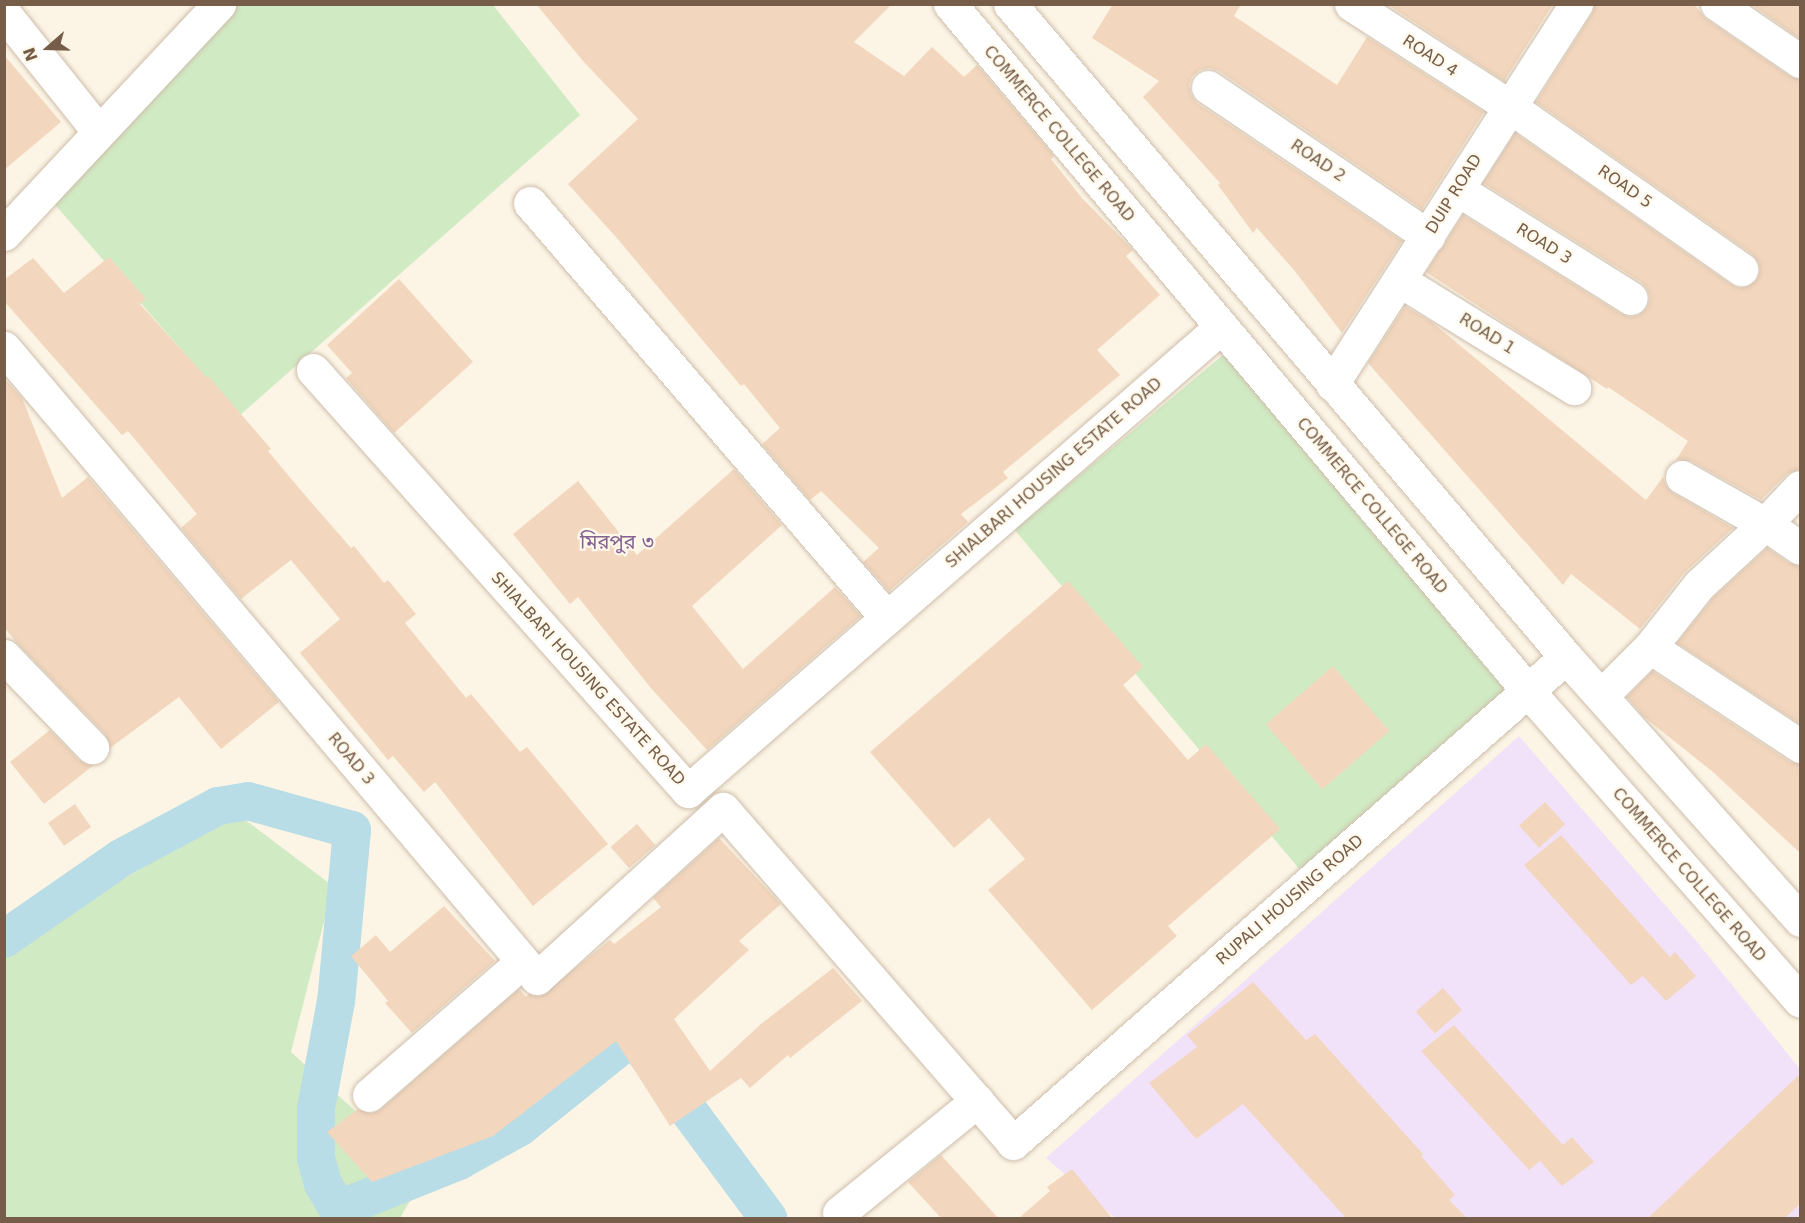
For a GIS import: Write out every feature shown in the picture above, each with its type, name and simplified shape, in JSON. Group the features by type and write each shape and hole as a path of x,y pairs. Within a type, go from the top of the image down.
{"street":[{"path":"4,234 219,4"},
{"name":"COMMERCE COLLEGE ROAD","path":"950,4 1561,730 1800,1002"},
{"path":"1010,4 1566,657 1800,920"},
{"name":"ROAD 4","path":"1351,4 1509,106"},
{"name":"DUIP ROAD","path":"1332,384 1576,4"},
{"path":"1717,4 1800,61"},
{"path":"4,14 99,132"},
{"name":"ROAD 2","path":"1208,87 1428,236"},
{"name":"ROAD 5","path":"1509,106 1741,269"},
{"name":"ROAD 3","path":"1457,189 1631,298"},
{"path":"530,203 887,618"},
{"name":"ROAD 1","path":"1399,280 1574,388"},
{"name":"SHIALBARI HOUSING ESTATE ROAD","path":"313,370 688,791 1221,327"},
{"name":"ROAD 3","path":"4,348 537,978 723,809 977,1101"},
{"path":"1682,477 1765,524 1800,548"},
{"path":"1561,730 1601,696 1650,647 1699,585 1765,524 1800,487"},
{"path":"1650,647 1800,746"},
{"path":"4,656 92,747"},
{"name":"RUPALI HOUSING ROAD","path":"977,1101 1013,1143 1566,657"},
{"path":"369,1095 522,962"},
{"path":"839,1213 977,1101"}],"shaded area":[{"path":"1519,736 1698,943 1800,1069 1800,1218 1115,1218 1046,1158"}],"green space":[{"path":"219,5 493,5 580,115 239,416 44,192"},
{"path":"1236,344 1525,689 1304,874 1015,530"},
{"path":"236,813 333,886 291,1052 425,1175 400,1218 5,1218 4,919 86,901"}],"building":[{"path":"536,4 892,4 854,42 904,76 932,47 964,77 977,65 1054,156 1051,159 1082,198 1133,250 1126,256 1160,295 1097,350 1120,375 1003,472 1008,478 961,514 968,522 889,591 863,562 879,548 821,491 810,500 762,444 780,428 744,384 741,386 616,237 568,184 638,119 583,61"},
{"path":"1113,4 1241,4 1234,16 1337,85 1367,37 1484,112 1422,209 1219,71 1210,68 1200,70 1192,77 1189,85 1191,95 1197,103 1402,241 1342,333 1294,270 1257,228 1253,233 1218,185 1220,183 1143,97 1159,81 1092,38"},
{"path":"1387,4 1553,4 1504,81"},
{"path":"1595,4 1694,4 1706,19 1789,76 1800,79 1800,469 1787,474 1761,500 1691,461 1676,460 1688,441 1608,387 1607,389 1426,272 1463,215 1621,314 1631,317 1639,315 1647,308 1650,298 1641,282 1483,183 1515,133 1730,284 1739,288 1748,286 1757,279 1760,270 1752,254 1536,102 1592,14"},
{"path":"1751,4 1800,4 1800,39"},
{"path":"4,55 61,122 4,170"},
{"path":"109,257 146,299 140,304 206,377 208,376 271,449 268,451 351,548 354,546 384,583 388,580 416,614 405,623 466,698 471,694 520,752 527,747 608,844 533,906 435,782 424,792 393,756 388,760 300,653 340,619 291,560 241,599 181,528 197,514 128,431 122,435 4,301 4,280 33,258 64,293"},
{"path":"399,279 473,362 394,433 346,378 352,373 327,345"},
{"path":"1405,306 1433,323 1646,500 1663,477 1666,486 1673,493 1733,528 1684,573 1640,629 1571,574 1563,585 1368,363"},
{"path":"4,378 22,398 62,498 88,477 279,702 221,749 179,697 110,748 105,734 4,627"},
{"path":"734,469 782,525 692,606 743,669 835,587 861,616 707,750 650,687 578,597 570,604 513,534 578,481 637,555"},
{"path":"1767,548 1789,563 1800,566 1800,724 1677,643 1713,598"},
{"path":"1068,581 1143,667 1123,685 1188,760 1206,744 1280,829 1168,926 1177,936 1092,1010 988,890 1025,859 989,818 954,848 870,752"},
{"path":"1333,666 1389,731 1322,789 1266,724"},
{"path":"1652,671 1790,762 1800,764 1800,853 1713,772 1644,717 1627,697"},
{"path":"50,730 79,760 94,765 44,804 10,762"},
{"path":"1545,802 1565,824 1539,848 1519,825"},
{"path":"75,804 91,827 64,846 48,823"},
{"path":"637,824 655,845 629,868 611,847"},
{"path":"1561,835 1670,957 1675,952 1696,976 1666,1001 1643,976 1631,985 1524,865"},
{"path":"719,838 781,904 739,941 749,950 674,1019 710,1071 761,1024 833,968 862,1001 790,1058 788,1055 750,1088 741,1078 670,1126 616,1041 493,1136 372,1182 327,1132 358,1109 372,1113 381,1109 519,989 526,997 529,994 541,996 610,940 614,944 661,907 653,898"},
{"path":"444,906 495,961 412,1033 385,1003 388,1001 351,956 376,935 390,952"},
{"path":"1253,982 1306,1040 1315,1034 1423,1154 1421,1156 1455,1195 1449,1200 1467,1218 1346,1218 1243,1104 1196,1139 1149,1083 1197,1047 1187,1035"},
{"path":"1443,988 1462,1010 1435,1034 1416,1012"},
{"path":"1454,1025 1563,1145 1572,1137 1594,1162 1562,1186 1540,1161 1529,1170 1421,1051"},
{"path":"1800,1074 1800,1204 1785,1218 1648,1218"},
{"path":"941,1155 998,1218 941,1218 908,1182"},
{"path":"1072,1169 1112,1218 1019,1218 1050,1191 1047,1187"}],"waterway":[{"path":"4,939 121,858 218,806 248,801 352,830 336,1001 316,1109 316,1158 323,1184 337,1207 347,1206 459,1161 520,1127 633,1036 768,1218"}],"district":[{"name":"মিরপুর ৩","path":"617,542"}]}
